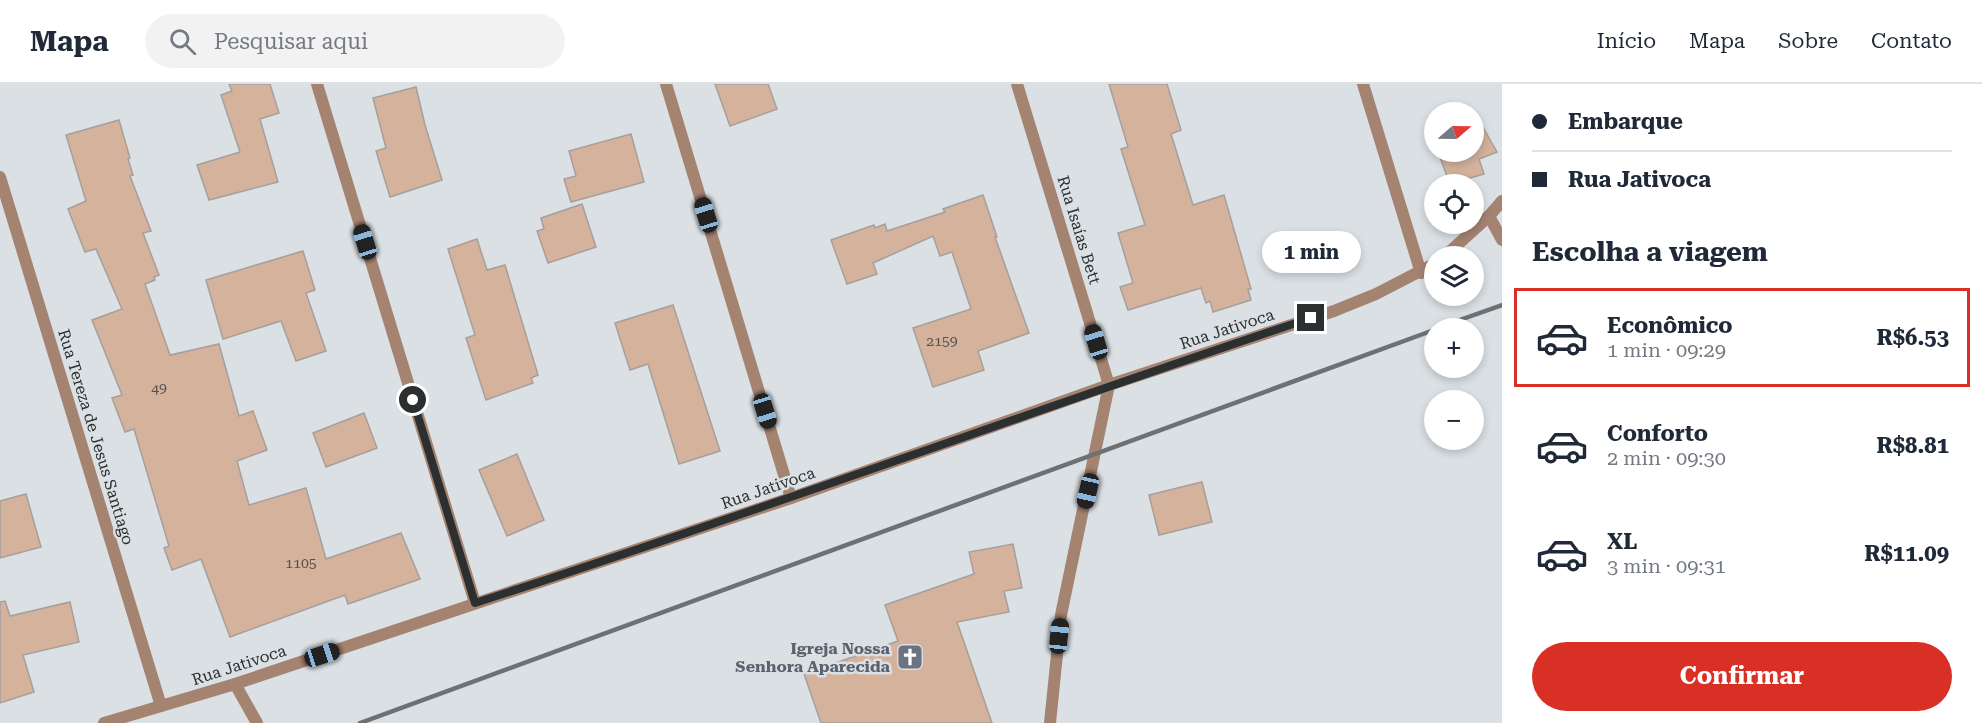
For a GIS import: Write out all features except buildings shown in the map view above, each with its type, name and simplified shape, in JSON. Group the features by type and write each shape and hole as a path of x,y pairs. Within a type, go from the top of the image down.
{"street":[{"path":"316,84 475,603"},
{"path":"666,84 791,498"},
{"name":"Rua Isaías Bett","path":"1017,84 1109,385"},
{"path":"1363,84 1421,273"},
{"name":"Rua Tereza de Jesus Santiago","path":"0,177 161,706"},
{"path":"1456,246 1490,216 1502,201"},
{"path":"1490,216 1502,240"},
{"name":"Rua Jativoca","path":"104,723 235,684 791,498 1109,385 1334,311 1424,271"},
{"path":"1050,723 1061,615 1109,385"},
{"path":"235,684 257,723"}],"railway":[{"path":"1465,318 1502,305"},
{"path":"360,723 1424,334"}],"place":[{"name":"Igreja Nossa Senhora Aparecida","path":"910,657"}],"route":[{"path":"413,400 475,603 627,554 1109,385 1311,318"}]}
